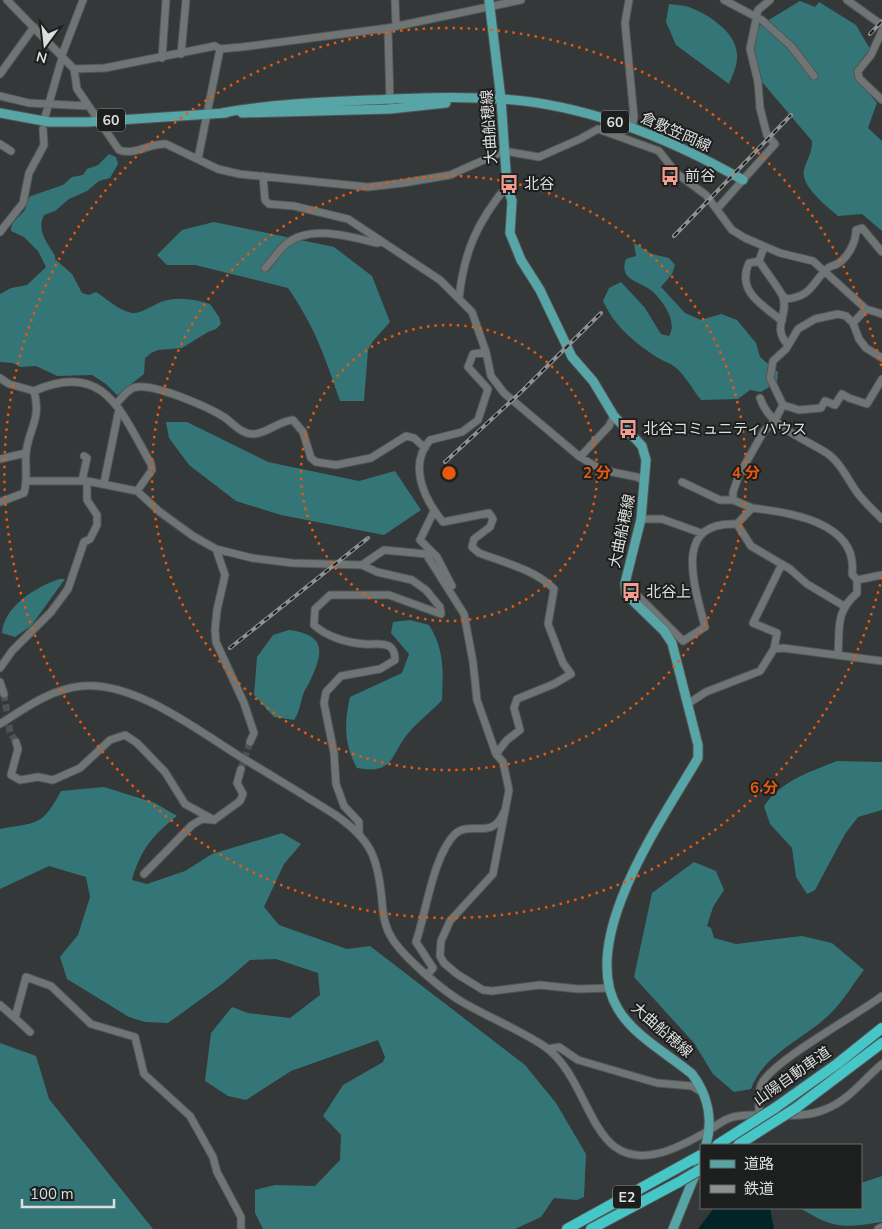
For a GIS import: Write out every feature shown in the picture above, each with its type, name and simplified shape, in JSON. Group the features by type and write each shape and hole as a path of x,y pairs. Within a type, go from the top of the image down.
{"highway":[{"name":"山陽自動車道","path":"719,1144 775,1108 882,1028"},
{"name":"山陽自動車道","path":"740,1144 796,1108 882,1043"},
{"name":"E2","path":"567,1229 700,1156"},
{"name":"E2","path":"591,1229 700,1170"}],"main road":[{"name":"大曲船穂線","path":"490,3 501,99 507,186 512,201 510,233 521,260 540,290 572,356 593,380 614,416 642,446 646,460 641,519 625,582 626,594 664,631 672,643 698,745 698,758 627,883 619,904 610,942 610,988 619,1011 629,1022 692,1074 703,1093 710,1116 710,1130 706,1144"},
{"name":"倉敷笠岡線","path":"0,113 49,122 98,121 222,113 296,103 390,99 501,99 584,112 632,128 685,149 743,180"},
{"name":"倉敷笠岡線","path":"222,113 282,114 390,109 476,99"},
{"path":"673,1229 700,1162"}],"street":[{"path":"7,0 74,69 77,89 119,150 128,153 158,143 166,144 225,171 319,184 368,187 450,175 504,151 538,157 598,129 660,150 676,173 706,195 732,230 764,248 813,261 866,309 882,314"},
{"path":"44,117 62,57 83,0"},
{"path":"162,58 166,0"},
{"path":"181,54 186,0"},
{"path":"395,0 396,26"},
{"path":"74,69 105,68 215,46 220,49 388,28 490,3 521,0"},
{"path":"629,0 625,23 634,117 632,128"},
{"path":"724,0 756,16 791,46 814,76"},
{"path":"717,209 775,144 767,135 760,108 758,82 750,58 758,10 770,0"},
{"path":"847,0 882,25"},
{"path":"0,74 34,27"},
{"path":"388,28 390,109"},
{"path":"882,31 871,55 858,71 858,78 882,100"},
{"path":"198,159 220,49"},
{"path":"0,96 29,103 88,106"},
{"path":"0,232 23,203 29,173 44,144 43,129"},
{"path":"0,144 11,151"},
{"path":"263,176 265,200 269,204 294,206 348,220 440,280 472,312 492,376 504,393 580,457 602,470 637,477 645,481"},
{"path":"459,298 462,274 469,246 490,206 507,186"},
{"path":"759,261 787,299 806,294 825,271 845,258 855,242 856,230 862,228 882,252"},
{"path":"265,268 285,244 298,237 338,234 377,243 382,242"},
{"path":"759,261 764,248"},
{"path":"759,261 749,263 746,269 748,290 753,298 782,321"},
{"path":"783,296 785,316 780,332 788,345"},
{"path":"853,323 866,309"},
{"path":"882,358 866,348 859,339 853,323 846,316 838,314 827,315 798,329 782,354 773,361 770,372 770,378 783,405 800,410 819,409 825,401 835,405 842,394 867,404 882,379"},
{"path":"486,352 473,354 468,367 488,389 478,420 462,432 430,440 424,448 418,463 419,476 434,511 443,522 478,514 489,514 493,518 490,527 474,539 472,547 479,553 548,582 554,589 548,624 563,663 571,674 554,684 517,699 514,708 520,730 507,740 496,754"},
{"path":"0,378 10,384 34,391 55,382 75,380 90,384 104,392 118,406 151,464 152,470 137,491"},
{"path":"104,483 118,406 131,389 138,387 175,395 223,416 241,431 253,434 285,420 293,420 303,432 312,458 316,462 336,466 371,458 406,436 414,438 424,448"},
{"path":"0,502 24,493 28,482 26,453 34,429 37,410 34,391"},
{"path":"760,398 764,409 774,422 782,425 803,441 834,459 858,493 882,519"},
{"path":"733,500 733,492 739,476 764,431 774,422 783,405"},
{"path":"580,457 608,426 614,416"},
{"path":"0,458 26,453"},
{"path":"0,668 12,651 51,612 68,589 84,542 90,539 97,525 97,515 87,500 85,481 87,458 84,456"},
{"path":"28,482 85,481 101,485 104,483 137,491 186,532 216,549 252,558 292,563 362,565 377,572 412,580 426,590 440,607 441,614 389,596 330,595 315,609 314,625 324,634 366,644 380,644 390,647 395,653 395,660 388,666 370,672 342,676 326,692 324,703 334,753 336,784 344,806 359,822 359,833"},
{"path":"682,482 720,500 733,500 752,508 795,514 828,528 847,548 853,561 852,574 857,580 857,593 844,606 837,629 838,654"},
{"path":"625,582 683,641 705,627 692,572 697,539 700,533 717,525 737,524 752,508"},
{"path":"434,511 420,540 437,557 455,591 453,595"},
{"path":"641,519 662,519 700,533"},
{"path":"737,524 751,546 782,564 807,584 844,606"},
{"path":"216,549 225,575 217,610 216,642 244,703 254,733 250,742"},
{"path":"362,565 384,550 426,554 453,595 466,622 476,700 496,754 503,762 509,790 493,874 450,921 440,948 440,956 444,963 483,990 492,991 540,985 578,989 610,988"},
{"path":"688,703 706,692 760,671 774,649 777,633 753,623 782,564"},
{"path":"857,580 882,575"},
{"path":"774,649 783,648 838,654 882,661"},
{"path":"0,682 4,694"},
{"path":"0,724 32,704 54,694 81,686 104,686 147,701 334,814 359,833 371,849 378,864 386,927 400,950 464,1003 522,1031 548,1049 571,1075 607,1139 616,1147 640,1156 653,1155 668,1150 732,1118 758,1116 800,1117 826,1109 838,1104 882,1064"},
{"path":"16,742 18,749 11,775 20,780 38,777 53,780 80,768 110,740 125,735 137,743 165,772 185,804 214,820"},
{"path":"144,874 192,825 202,819 214,820 240,801 243,794 237,783 241,769"},
{"path":"428,974 432,968 416,942 423,924 425,903 442,856 454,834 462,829 480,830 495,825 502,816 508,800"},
{"path":"15,1018 26,977 51,986 91,1024 135,1037 144,1074 190,1116 240,1217 241,1229"},
{"path":"758,1116 762,1084 769,1074 818,1036 858,1013 882,996"},
{"path":"0,1005 30,1032"},
{"path":"548,1049 559,1047 578,1060 657,1083 692,1086 703,1093"},
{"path":"878,1229 882,1226"}],"shaded area":[{"path":"800,1 815,7 819,2 856,25 870,49 855,68 856,78 877,103 868,128 882,141 882,231 862,214 838,216 810,189 806,183 804,170 812,141 762,82 753,55 757,27"},
{"path":"669,4 689,7 704,14 720,25 732,38 737,58 729,84 676,45 666,22"},
{"path":"109,154 116,157 118,164 110,178 99,181 87,191 69,199 55,211 44,215 41,226 42,232 55,259 72,274 82,293 89,295 96,292 127,312 139,312 167,300 192,300 210,304 219,317 221,324 216,329 182,348 158,350 151,353 145,358 144,374 117,395 106,384 92,375 57,376 36,366 20,367 13,363 0,362 0,294 11,288 27,285 46,267 38,251 24,237 11,231 11,227 26,207 31,196 63,185 72,177 83,175 87,169 98,165"},
{"path":"214,222 334,247 372,276 390,322 373,341 368,350 364,401 340,401 318,343 305,316 288,288 195,265 167,265 157,255 182,230"},
{"path":"634,243 652,254 669,258 675,265 672,274 661,287 685,313 701,320 721,314 737,320 756,343 760,357 778,372 777,382 761,392 750,390 738,399 701,400 686,378 675,367 658,358 633,340 613,319 603,301 609,288 621,282 645,308 661,334 669,336 672,324 661,300 652,291 632,280 625,272 626,259 636,256"},
{"path":"166,422 187,422 268,462 359,481 395,471 421,510 384,535 281,515 236,501 189,465 169,438"},
{"path":"59,579 65,579 31,626 15,637 2,633 4,623 15,606 31,592"},
{"path":"410,620 429,625 438,643 443,670 442,700 410,731 393,758 384,767 377,769 357,768 347,742 346,733 350,697 402,673 409,654 391,633 393,622"},
{"path":"289,630 310,636 316,640 319,646 315,670 304,691 299,711 294,720 274,717 254,695 257,657 273,635"},
{"path":"837,761 882,762 882,810 858,817 845,834 815,890 807,894 796,877 792,848 770,824 764,806 779,790 796,778"},
{"path":"104,787 155,803 177,816 161,829 144,851 132,880 147,884 185,871 212,854 282,833 301,844 284,864 264,907 279,925 347,949 370,946 525,1065 556,1103 586,1154 584,1197 577,1200 554,1198 541,1217 515,1229 263,1229 255,1213 255,1190 275,1185 315,1186 340,1160 341,1135 323,1116 343,1085 383,1062 385,1057 378,1040 291,1071 246,1100 228,1096 205,1081 211,1033 232,1007 248,1013 290,1018 320,995 318,973 276,959 250,960 222,984 168,1023 145,1022 129,1017 67,979 60,957 78,935 90,897 86,877 49,866 0,889 0,829 37,821 49,811 61,791"},
{"path":"694,862 716,871 724,890 713,907 707,926 711,928 714,938 736,944 802,936 832,943 864,970 831,1013 786,1047 765,1066 757,1076 751,1089 734,1092 713,1074 694,1043 634,977 652,893"},
{"path":"0,1043 36,1056 49,1099 153,1229 0,1229"},
{"path":"882,1176 882,1222 847,1226 839,1225 822,1220 802,1209 862,1209 862,1183"},
{"path":"713,1209 770,1209 774,1229 698,1229"}],"tunnel":[{"path":"4,694 10,732 16,742"},
{"path":"241,769 250,742"}],"railway":[{"path":"870,34 882,21"},
{"path":"674,236 791,115"},
{"path":"445,462 521,392 601,313"},
{"path":"230,648 368,538"}],"place":[{"name":"前谷","path":"670,176"},
{"name":"北谷","path":"509,184"},
{"name":"北谷コミュニティハウス","path":"628,429"},
{"name":"北谷上","path":"631,592"}]}
